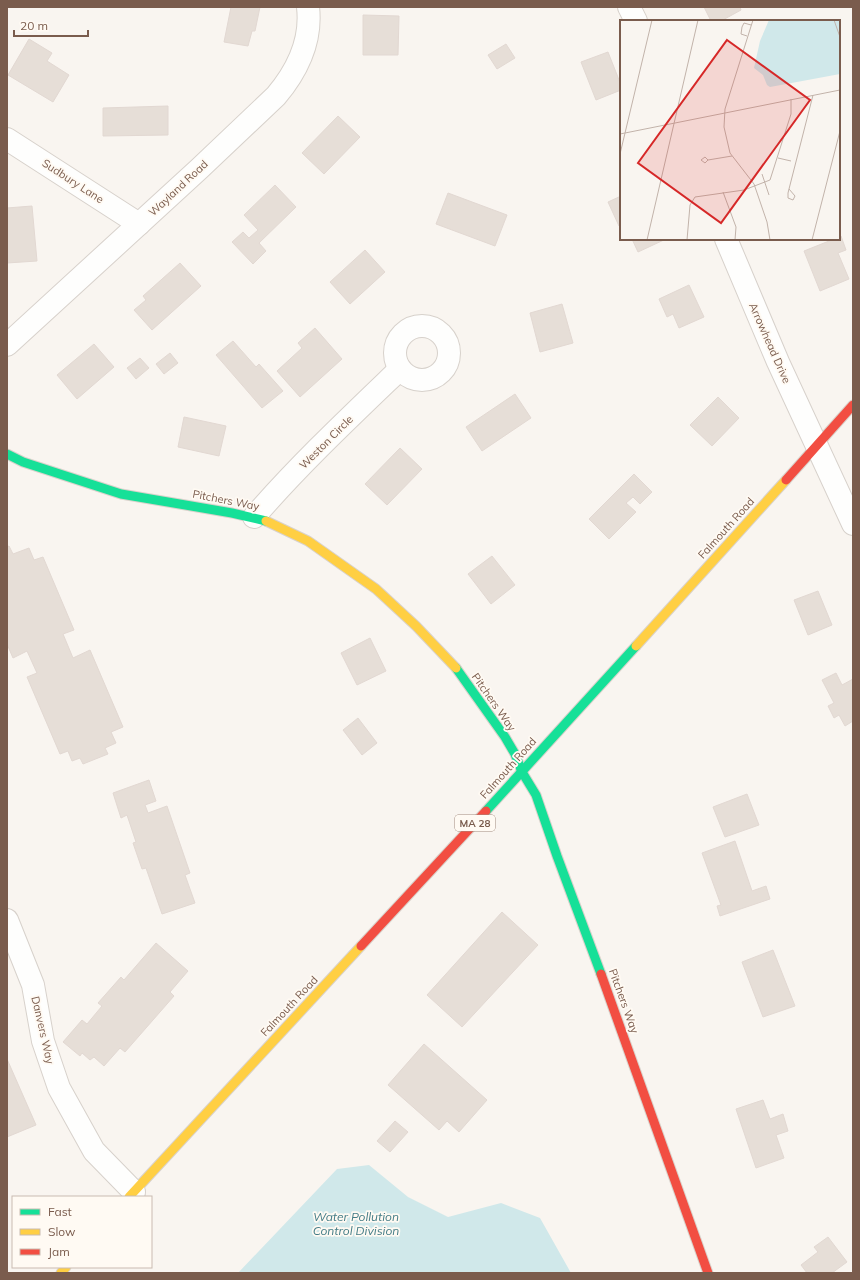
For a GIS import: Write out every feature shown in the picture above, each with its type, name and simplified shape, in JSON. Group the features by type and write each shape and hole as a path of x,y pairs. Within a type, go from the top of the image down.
{"main road":[{"name":"Falmouth Road","path":"132,1194 522,772 853,405"},
{"name":"Pitchers Way","path":"7,454 23,462 121,494 254,517 282,528 308,541 376,589 406,616 454,666 505,737 515,754 522,772 536,795 708,1273"}],"street":[{"name":"Wayland Road","path":"7,345 140,224 276,96 297,66 303,52 308,30 308,7"},
{"path":"629,7 636,20"},
{"name":"Sudbury Lane","path":"7,139 140,224"},
{"name":"Arrowhead Drive","path":"726,240 778,362 853,524"},
{"name":"Weston Circle","path":"254,517 332,434 400,368"},
{"name":"Danvers Way","path":"7,920 33,985 44,1041 58,1088 94,1151 132,1194"}],"water":[{"name":"Water Pollution Control Division","path":"369,1165 408,1197 448,1217 501,1203 540,1218 571,1273 238,1273 337,1169"}],"building":[{"path":"231,7 260,7 255,31 252,31 248,46 224,42"},
{"path":"704,7 740,7 741,10 723,20 710,20"},
{"path":"363,15 399,16 398,55 363,55"},
{"path":"29,39 52,53 47,61 69,75 53,102 8,75"},
{"path":"506,44 515,58 497,69 488,55"},
{"path":"608,52 620,82 620,90 596,100 581,62"},
{"path":"168,106 168,135 103,136 103,108"},
{"path":"338,116 360,137 324,174 302,153"},
{"path":"275,185 296,207 259,243 266,251 253,264 232,242 243,232 249,238 258,230 244,215"},
{"path":"448,193 507,215 495,246 436,224"},
{"path":"620,196 619,226 608,202"},
{"path":"32,206 37,261 7,263 7,208"},
{"path":"840,236 846,250 838,253 849,279 820,291 804,251 832,240 840,240"},
{"path":"632,240 664,240 638,252"},
{"path":"365,250 385,272 350,304 330,282"},
{"path":"180,263 201,286 152,330 134,310 146,300 143,296"},
{"path":"689,285 704,317 679,328 673,314 667,317 659,299"},
{"path":"562,304 573,343 540,352 530,313"},
{"path":"315,328 342,359 300,397 277,371 302,348 298,343"},
{"path":"233,341 256,367 259,364 283,391 262,408 216,355"},
{"path":"94,344 114,367 77,399 57,375"},
{"path":"170,353 178,363 164,374 156,364"},
{"path":"140,358 149,368 136,379 127,368"},
{"path":"515,394 531,418 482,451 466,427"},
{"path":"718,397 739,418 712,446 690,425"},
{"path":"184,417 226,426 219,456 178,447"},
{"path":"400,448 422,469 387,505 365,484"},
{"path":"634,474 652,492 640,504 633,497 626,503 636,512 609,539 589,519"},
{"path":"9,546 13,554 29,548 34,560 43,557 74,630 63,634 73,658 90,650 123,727 111,732 116,743 105,748 108,754 83,764 80,758 72,761 68,751 60,754 27,677 37,673 27,651 13,658 7,644 7,547"},
{"path":"492,556 515,585 491,604 468,574"},
{"path":"818,591 832,625 808,635 794,600"},
{"path":"370,638 386,671 357,685 341,653"},
{"path":"836,673 842,685 853,679 853,721 845,726 839,715 834,718 828,706 834,703 822,680"},
{"path":"358,718 377,743 362,755 343,730"},
{"path":"149,780 156,801 145,805 148,813 167,806 190,873 185,875 195,903 162,914 146,868 142,869 133,843 136,842 127,815 121,818 113,793"},
{"path":"747,794 759,825 725,837 713,807"},
{"path":"735,841 752,891 766,886 770,899 720,916 717,906 721,905 702,853"},
{"path":"502,912 538,945 462,1027 427,995"},
{"path":"156,943 188,971 170,992 174,996 125,1052 120,1048 104,1066 94,1057 90,1060 82,1053 80,1056 63,1042 82,1020 87,1024 102,1006 98,1003 121,977 124,980"},
{"path":"773,950 795,1006 763,1017 742,962"},
{"path":"424,1044 487,1100 459,1132 447,1121 439,1130 388,1085"},
{"path":"7,1059 36,1125 7,1137"},
{"path":"763,1100 770,1119 783,1114 788,1131 776,1135 784,1158 756,1168 736,1109"},
{"path":"395,1121 408,1132 390,1152 377,1141"},
{"path":"828,1237 847,1262 832,1273 807,1273 801,1265 818,1252 814,1247"}],"traffic: fast":[{"path":"7,454 23,462 121,494 232,513 266,521"},
{"path":"486,811 636,646"},
{"path":"456,668 505,737 515,754 522,772 536,795 601,974"}],"traffic: slow":[{"path":"636,646 786,480"},
{"path":"266,521 308,541 376,589 416,626 456,668"},
{"path":"130,1196 361,946"},
{"path":"61,1273 65,1268"}],"traffic: jam":[{"path":"786,480 853,405"},
{"path":"361,946 486,811"},
{"path":"601,974 708,1273"}]}
